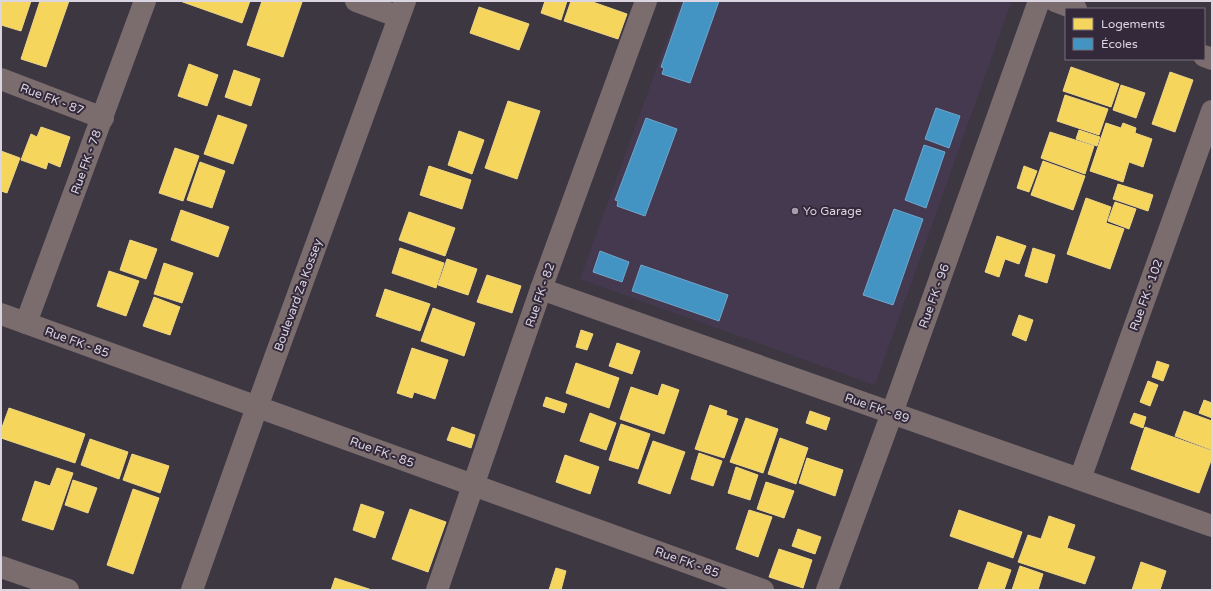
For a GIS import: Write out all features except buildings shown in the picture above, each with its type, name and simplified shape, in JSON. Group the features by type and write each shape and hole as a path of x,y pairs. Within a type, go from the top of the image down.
{"street":[{"name":"Rue FK - 78","path":"26,323 144,1"},
{"path":"356,1 402,9"},
{"name":"Rue FK - 82","path":"437,590 542,290 646,1"},
{"name":"Rue FK - 96","path":"827,590 892,413 1039,1"},
{"path":"1055,1 1073,8"},
{"name":"Boulevard Za Kossey","path":"192,590 402,9"},
{"name":"Rue FK - 87","path":"1,80 102,118"},
{"name":"Rue FK - 102","path":"1080,479 1212,111"},
{"name":"Rue FK - 89","path":"542,290 1212,526"},
{"name":"Rue FK - 85","path":"1,314 763,590"},
{"path":"1,566 68,590"}],"shaded area":[{"path":"681,1 1006,1 1011,3 875,385 580,279"}],"place":[{"name":"Yo Garage","path":"795,211"}]}
